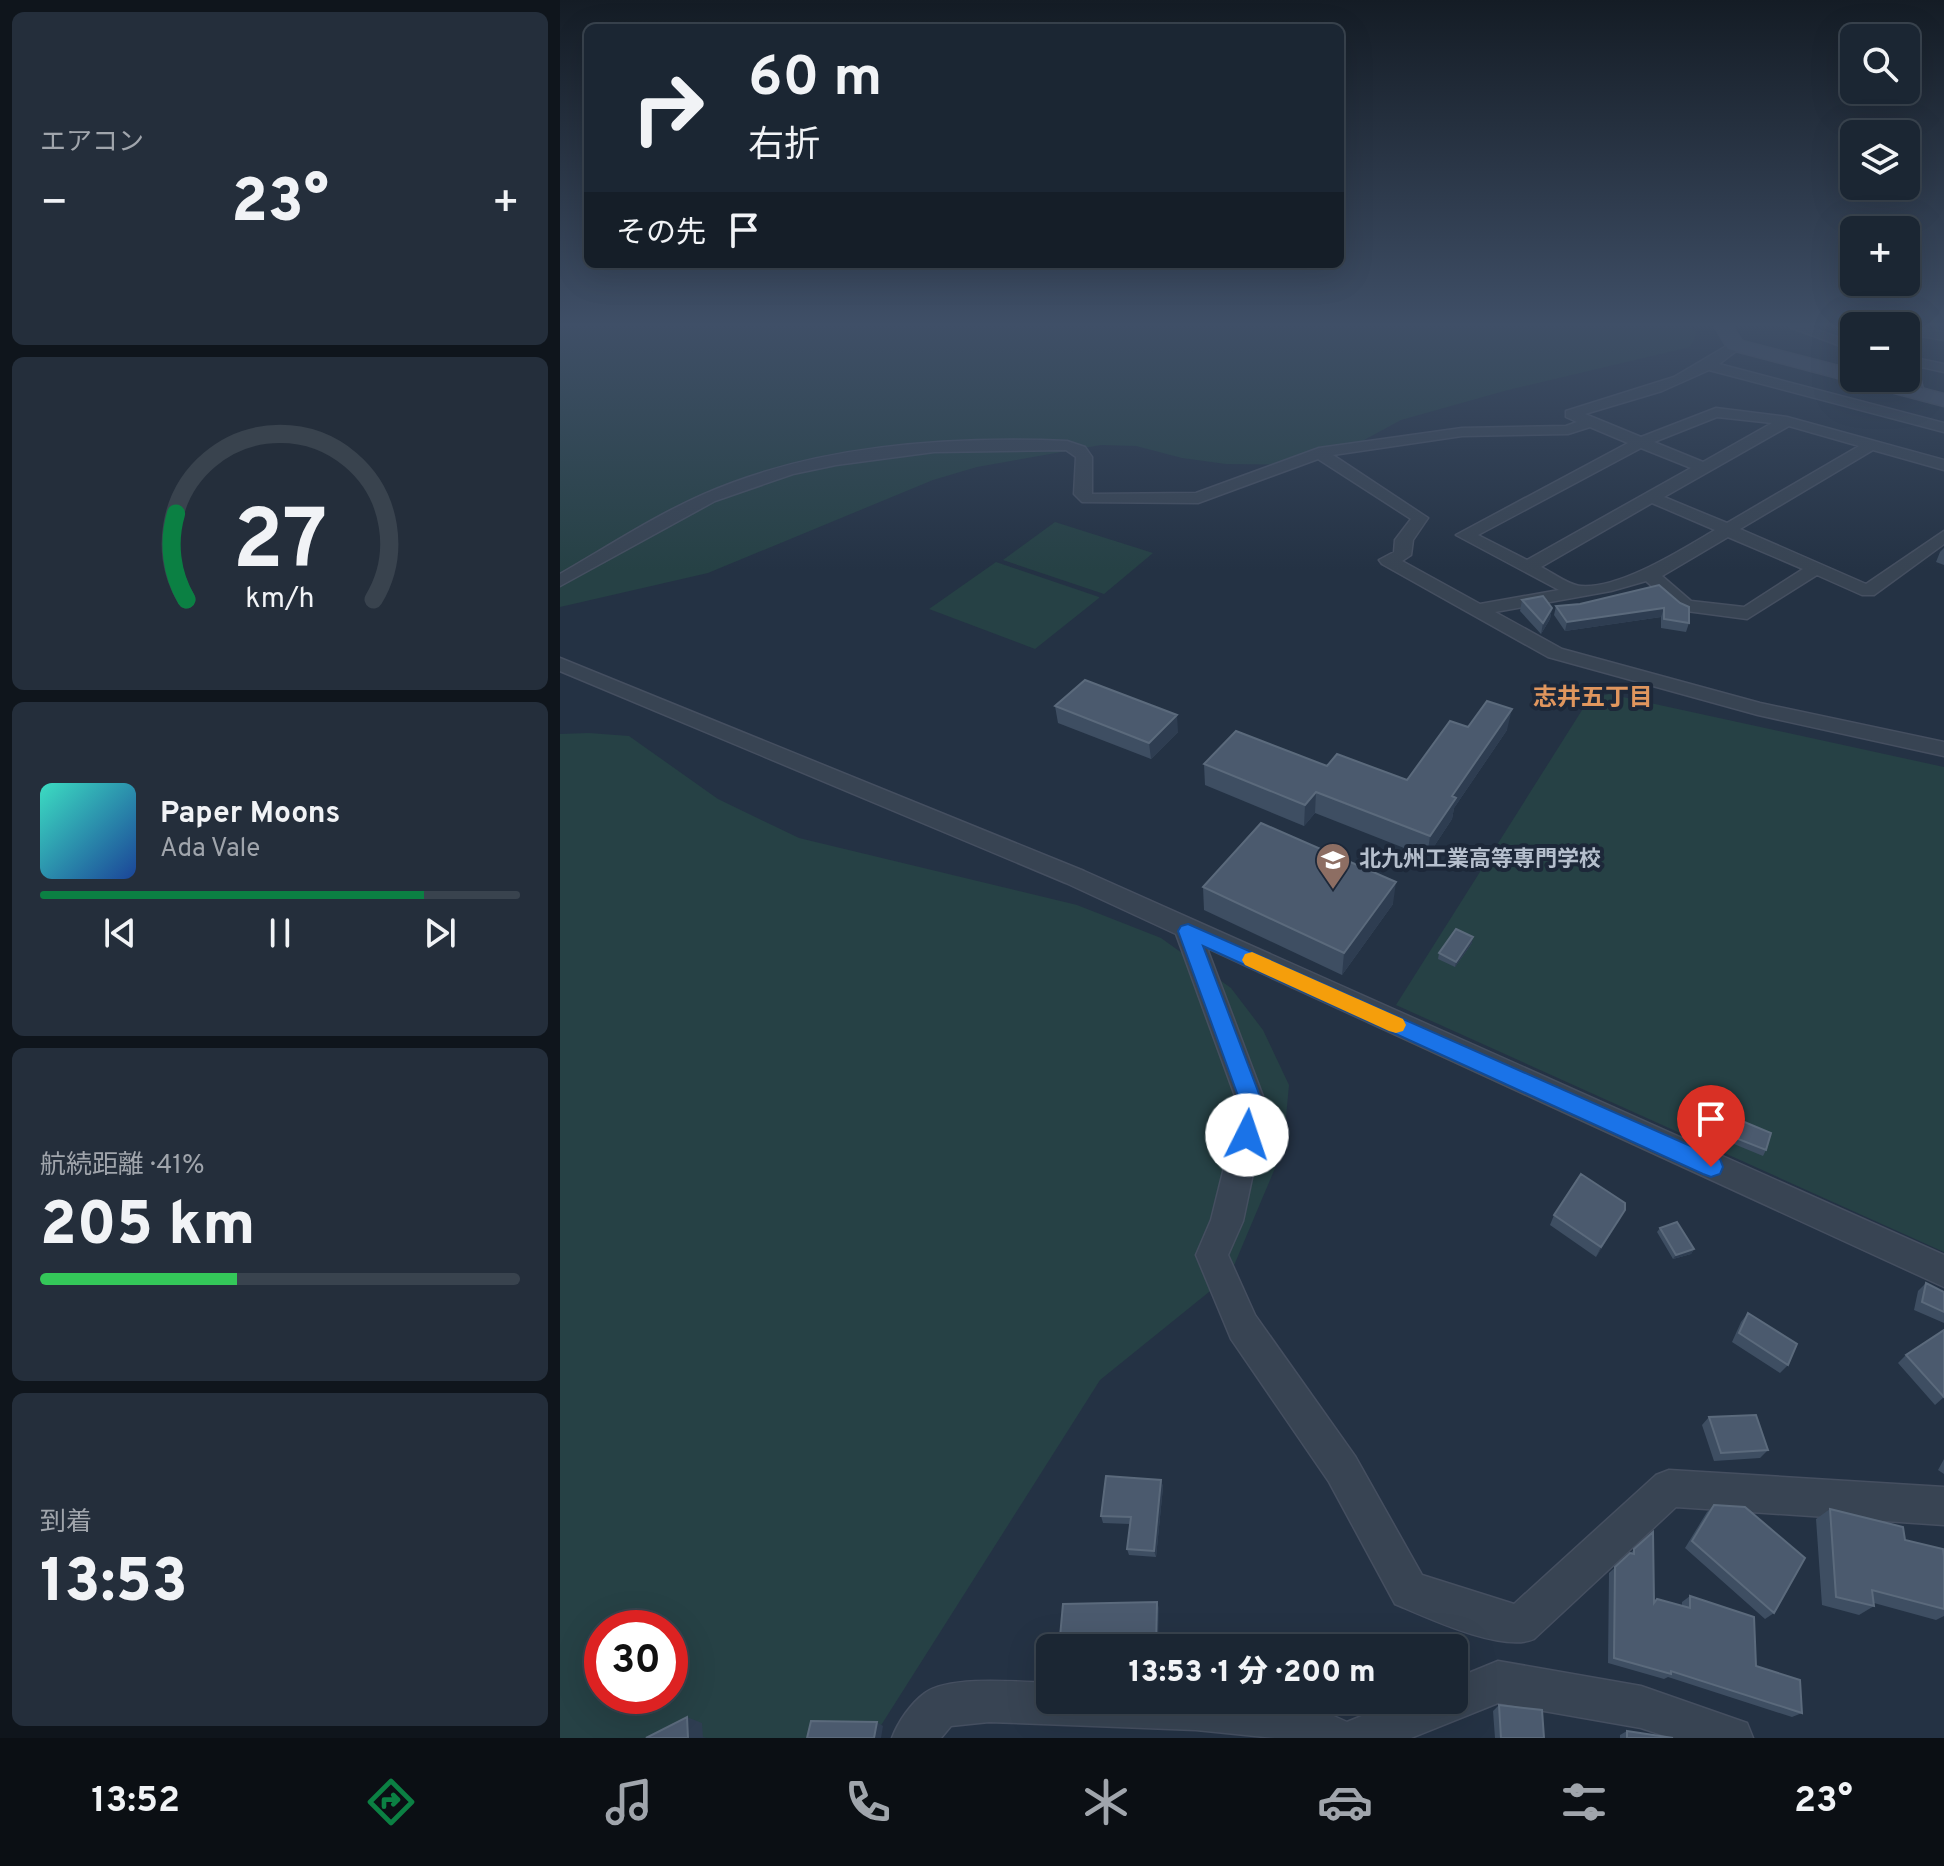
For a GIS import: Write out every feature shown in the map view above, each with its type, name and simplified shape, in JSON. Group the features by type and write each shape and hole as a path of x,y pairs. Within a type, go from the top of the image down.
{"street":[{"path":"1590,408 1571,414 1702,467"},
{"path":"1869,408 1944,428"},
{"path":"1577,592 1465,535 1641,442 1716,412 1787,421 1936,463 1944,442"},
{"path":"1527,567 1787,421"},
{"path":"560,581 710,497 747,482 854,459 946,446 1067,446 1080,450 1084,457 1082,494 1088,499 1198,498 1319,453 1462,432 1568,430 1591,422"},
{"path":"1482,609 1611,586 1650,575 1869,446"},
{"path":"1319,453 1420,518 1404,540 1402,555 1388,560 1482,609 1555,653 1770,712 1944,749"},
{"path":"1654,498 1868,591 1944,536"},
{"path":"1650,575 1686,606 1747,613 1815,569"},
{"path":"560,664 1047,865 1944,1271"},
{"path":"1188,931 1253,1107 1227,1221 1212,1255 1243,1327 1342,1469 1409,1590 1485,1617 1520,1625 1669,1488 1944,1506"},
{"path":"1468,1694 1498,1682 1641,1707 1732,1738"},
{"path":"913,1738 940,1707 989,1701 1196,1709 1279,1717 1293,1719 1334,1738"},
{"path":"1359,1738 1419,1714"}],"green space":[{"path":"560,408 1443,408 1401,420 1366,439 1353,450 1304,465 1226,464 1182,458 1136,446 1101,445 977,467 933,480 708,573 560,607"},
{"path":"1055,522 1153,553 1104,594 1003,560"},
{"path":"996,562 1099,598 1035,649 929,609"},
{"path":"1609,694 1944,767 1944,1252 1396,1005 1589,699"},
{"path":"560,734 629,736 718,799 799,838 1077,905 1161,938 1231,988 1263,1030 1289,1085 1283,1149 1230,1275 1100,1380 873,1738 560,1738"}],"building":[{"path":"1659,585 1689,607 1689,623 1664,619 1664,608 1567,622 1556,606 1580,604"},
{"path":"1543,596 1552,608 1543,623 1522,600"},
{"path":"1085,680 1177,715 1149,743 1055,706"},
{"path":"1487,701 1512,709 1452,796 1456,798 1430,836 1316,792 1305,805 1204,764 1236,731 1327,766 1337,754 1407,780 1450,721 1468,727"},
{"path":"1261,823 1396,882 1344,953 1203,887"},
{"path":"1456,929 1473,937 1456,962 1439,953"},
{"path":"1742,1121 1771,1133 1766,1150 1738,1139"},
{"path":"1581,1174 1625,1203 1625,1210 1601,1247 1554,1215"},
{"path":"1677,1222 1694,1249 1676,1255 1660,1228"},
{"path":"1926,1283 1944,1292 1944,1312 1922,1302"},
{"path":"1748,1313 1797,1344 1788,1365 1739,1333"},
{"path":"1944,1330 1944,1397 1906,1355"},
{"path":"1756,1415 1768,1450 1721,1453 1709,1417"},
{"path":"1106,1476 1161,1480 1154,1551 1127,1549 1131,1517 1101,1516"},
{"path":"1714,1505 1745,1507 1805,1558 1774,1613 1692,1541"},
{"path":"1830,1509 1903,1527 1905,1540 1943,1549 1944,1609 1872,1590 1874,1606 1836,1597"},
{"path":"1653,1532 1654,1603 1657,1599 1690,1608 1690,1596 1754,1617 1756,1666 1800,1680 1802,1713 1671,1671 1671,1674 1614,1658 1615,1567 1630,1553 1634,1554 1634,1549"},
{"path":"1157,1602 1156,1634 1060,1634 1063,1604"},
{"path":"1499,1705 1542,1710 1544,1738 1501,1738"},
{"path":"687,1717 688,1738 646,1738"},
{"path":"811,1721 877,1722 874,1738 807,1738"},
{"path":"1627,1731 1673,1738 1627,1738"}],"slow traffic":[{"path":"1252,960 1396,1025"}],"place":[{"name":"北九州工業高等専門学校","path":"1333,891"}],"district":[{"name":"志井五丁目","path":"1593,699"}],"route":[{"path":"1247,1135 1253,1107 1188,931 1711,1167"}]}
